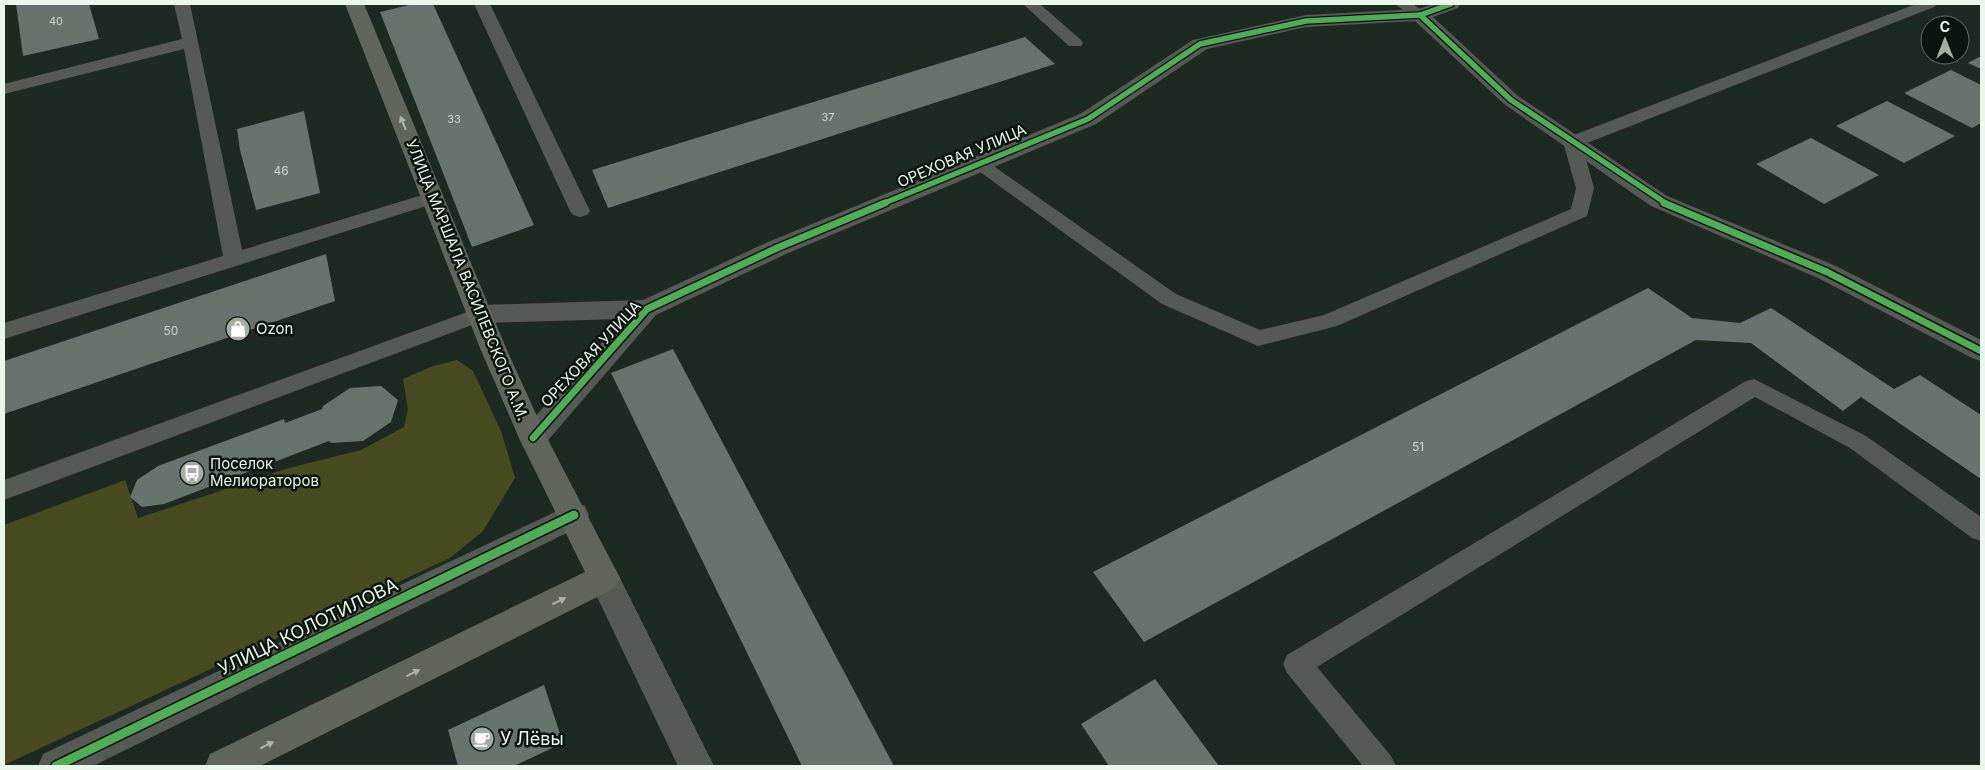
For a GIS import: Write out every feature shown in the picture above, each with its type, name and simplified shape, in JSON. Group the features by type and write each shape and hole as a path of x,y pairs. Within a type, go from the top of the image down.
{"main road":[{"name":"УЛИЦА МАРШАЛА ВАСИЛЕВСКОГО А.М.","path":"354,4 466,285 533,438 574,515 604,578"},
{"path":"224,766 604,578"}],"street":[{"name":"ОРЕХОВАЯ УЛИЦА","path":"533,438 647,310 778,248 1088,119 1200,44 1306,21 1451,4"},
{"path":"1411,9 1511,100 1659,201 1827,272 1981,351"},
{"name":"ОРЕХОВАЯ УЛИЦА","path":"480,314 647,310"},
{"name":"УЛИЦА КОЛОТИЛОВА","path":"56,766 574,515"},
{"name":"УЛИЦА МАРШАЛА ВАСИЛЕВСКОГО А.М.","path":"604,578 696,766"}],"lane":[{"path":"182,4 234,259"},
{"path":"482,4 580,211"},
{"path":"1031,4 1075,43"},
{"path":"978,164 1169,299 1258,338 1329,321 1580,212 1585,188 1572,142 1930,4"},
{"path":"4,89 191,42"},
{"path":"4,331 432,198"},
{"path":"4,490 480,314"},
{"path":"1381,766 1297,664 1754,387 1858,442 1981,531"}],"green space":[{"path":"457,360 473,371 501,431 515,478 483,531 450,558 4,765 4,525 125,480 138,518 289,468 361,450 404,427 408,409 403,379 433,366"}],"building":[{"path":"16,4 89,4 99,39 23,56"},
{"path":"413,4 433,4 534,225 472,247 380,12"},
{"path":"1025,37 1055,64 608,208 592,170"},
{"path":"1981,56 1981,69 1970,64 1970,62"},
{"path":"1951,70 1981,85 1981,123 1972,128 1904,93"},
{"path":"1887,101 1955,136 1904,163 1836,126"},
{"path":"304,111 320,193 256,210 240,150 237,129"},
{"path":"1811,138 1879,175 1824,204 1756,164"},
{"path":"326,254 335,301 4,414 4,361"},
{"path":"1648,288 1692,318 1740,323 1771,308 1894,389 1920,375 1981,415 1981,479 1861,397 1843,411 1751,343 1696,340 1144,642 1093,572"},
{"path":"673,349 894,766 802,766 611,373"},
{"path":"381,386 398,400 391,422 363,441 331,443 329,441 164,504 142,507 130,497 137,480 158,466 284,419 285,423 322,409 323,406 350,388"},
{"path":"1155,679 1219,766 1109,766 1081,724"},
{"path":"544,685 563,743 514,766 458,766 448,730"}],"cycle path":[{"path":"533,438 647,309 777,248 1088,119 1200,44 1306,21 1420,15 1451,4"},
{"path":"1420,15 1511,100 1659,201 1827,272 1981,351"},
{"path":"56,766 574,515"}],"place":[{"name":"Ozon","path":"238,329"},
{"name":"Поселок Мелиораторов","path":"192,473"},
{"name":"У Лёвы","path":"482,739"}]}
